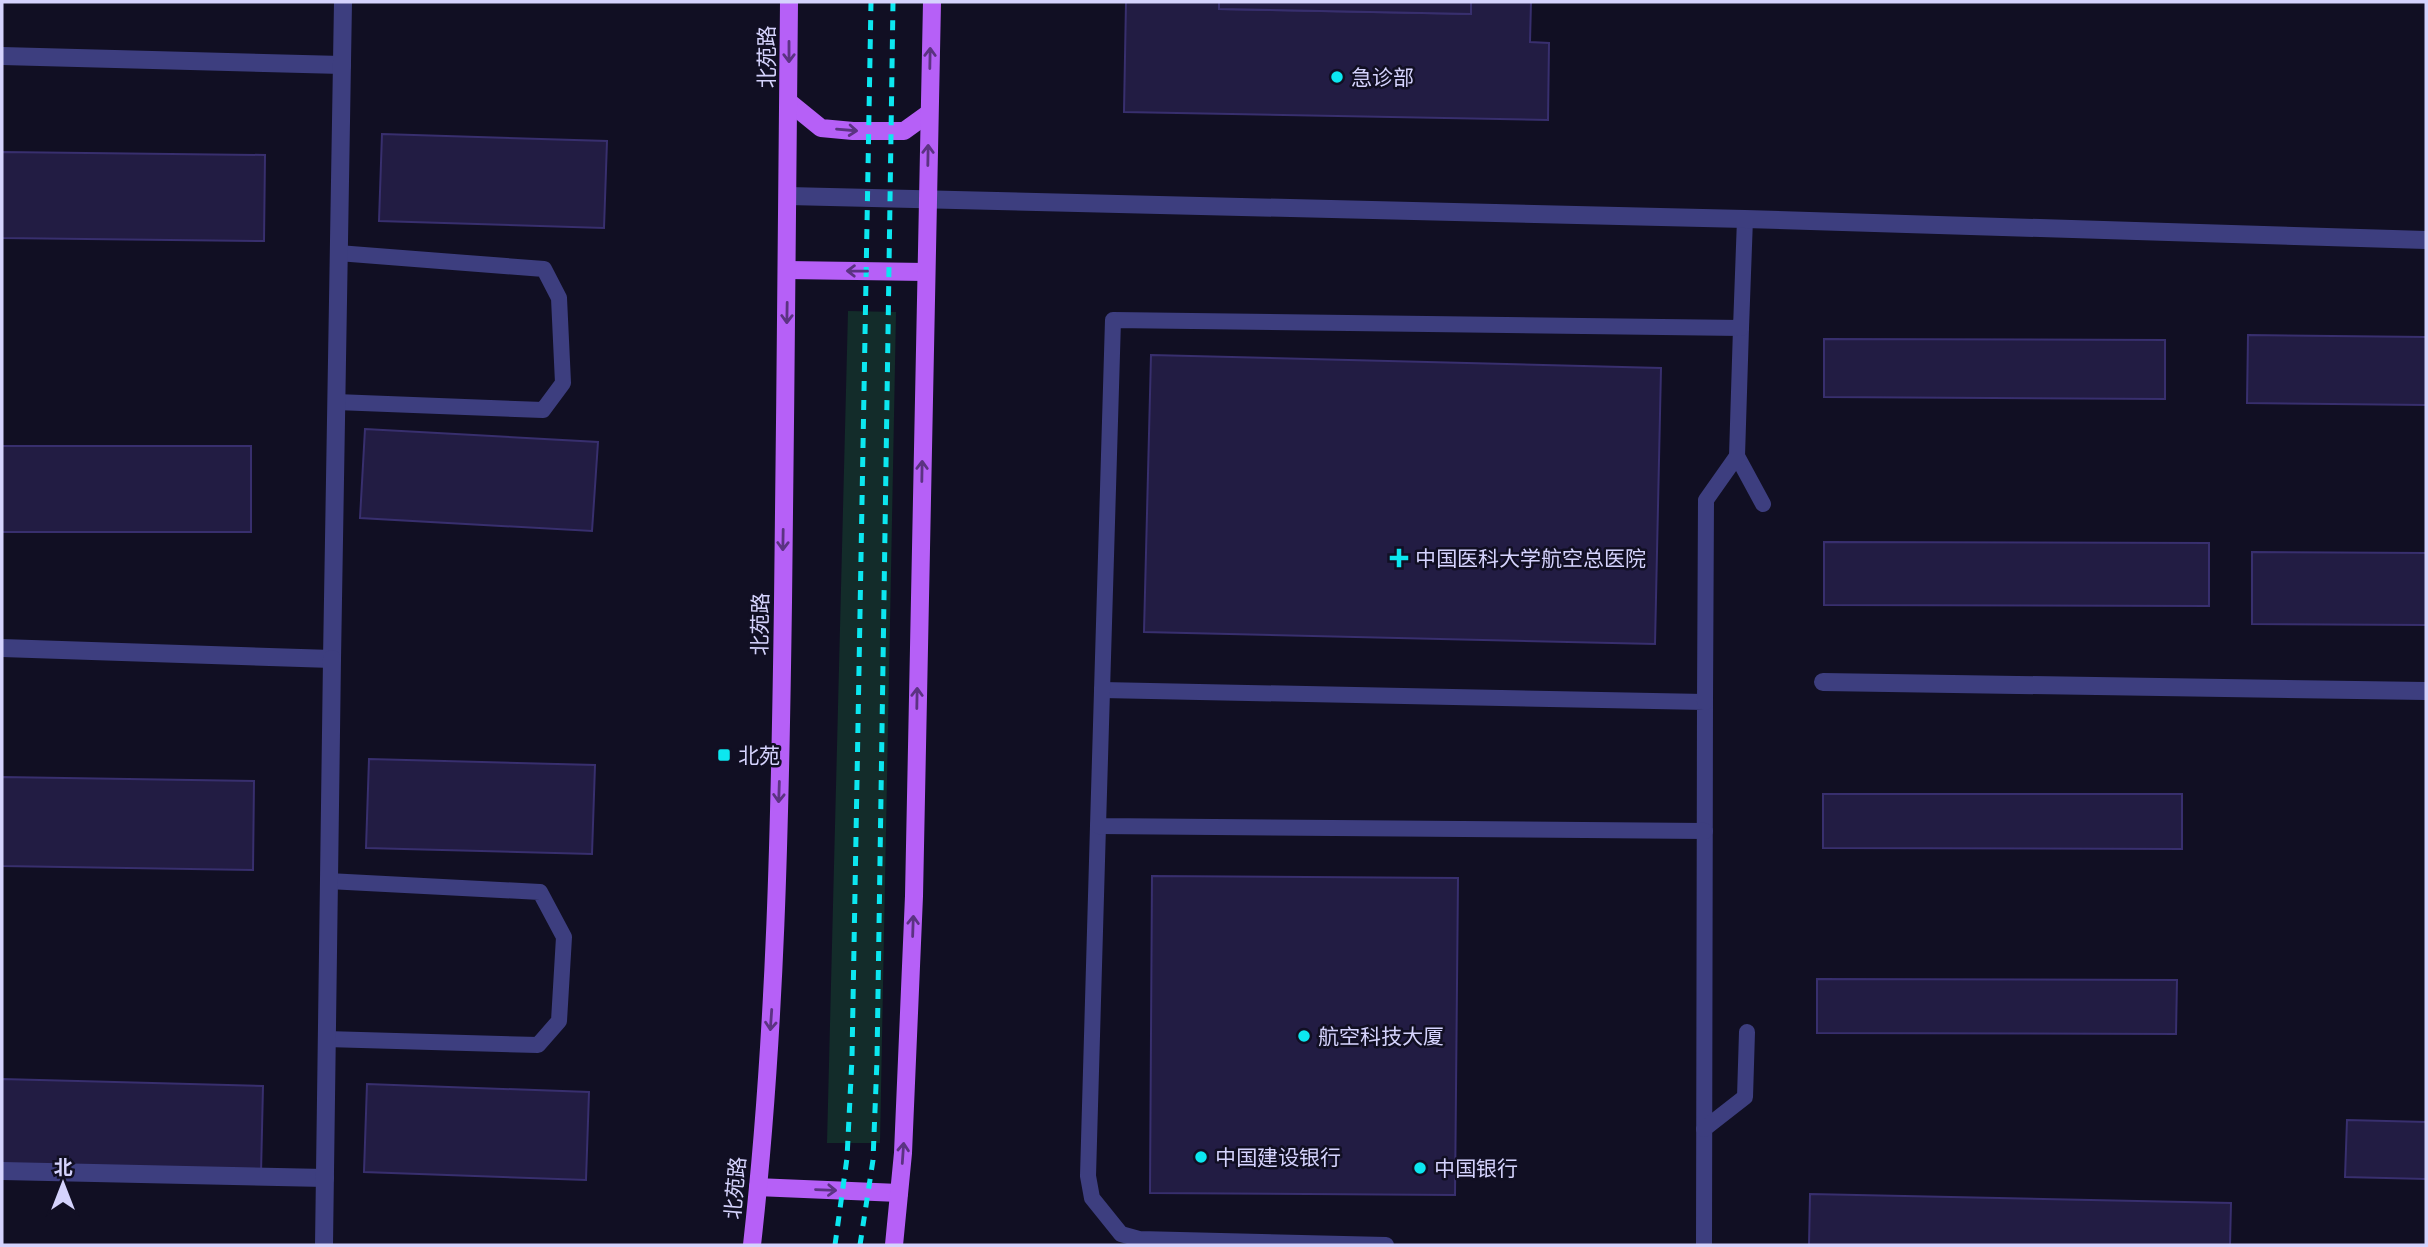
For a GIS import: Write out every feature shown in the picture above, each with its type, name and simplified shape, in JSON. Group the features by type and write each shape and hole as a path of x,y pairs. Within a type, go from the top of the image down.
{"main road":[{"name":"北苑路","path":"752,1245 776,931 789,2"},
{"path":"894,1245 900,1193 914,896 932,2"},
{"path":"789,102 821,128 853,131 904,131 929,113"},
{"path":"787,270 926,272"},
{"path":"758,1187 900,1193"}],"street":[{"path":"324,1245 343,2"},
{"path":"2,56 342,65"},
{"path":"788,196 927,197 2426,240"},
{"path":"2,648 332,659"},
{"path":"1823,682 2426,691"},
{"path":"2,1171 325,1178"}],"lane":[{"path":"1745,219 1737,456 1763,504"},
{"path":"335,402 543,410 563,383 558,298 544,269 338,253"},
{"path":"1386,1245 1139,1239 1121,1234 1092,1198 1088,1176 1113,320 1741,328"},
{"path":"1704,1245 1706,500 1737,456"},
{"path":"1102,690 1705,702"},
{"path":"1098,827 1705,831"},
{"path":"327,1039 538,1045 559,1021 564,937 540,892 328,881"},
{"path":"1704,1129 1745,1097 1747,1032"}],"green space":[{"path":"848,311 896,312 880,1143 827,1143"}],"building":[{"name":"急诊部","path":"1126,2 1219,2 1219,9 1471,14 1471,2 1531,2 1530,42 1549,43 1548,120 1124,112"},
{"path":"1219,2 1471,2 1471,14 1219,9"},
{"path":"382,134 607,141 604,228 379,221"},
{"path":"2,152 265,155 264,241 2,238"},
{"path":"2248,335 2426,337 2426,405 2247,403"},
{"path":"1824,339 2165,340 2165,399 1824,397"},
{"path":"1151,355 1661,368 1655,644 1144,632"},
{"path":"365,429 598,442 592,531 360,518"},
{"path":"2,446 251,446 251,532 2,532"},
{"path":"1824,542 2209,543 2209,606 1824,605"},
{"path":"2252,552 2426,553 2426,625 2252,624"},
{"path":"369,759 595,765 592,854 366,848"},
{"path":"2,777 254,781 253,870 2,866"},
{"path":"1823,794 2182,794 2182,849 1823,848"},
{"name":"航空科技大厦","path":"1152,876 1458,878 1455,1195 1150,1193"},
{"path":"1817,979 2177,980 2176,1034 1817,1033"},
{"path":"2,1079 263,1086 261,1173 2,1167"},
{"path":"367,1084 589,1092 586,1180 364,1172"},
{"path":"2347,1120 2426,1122 2426,1179 2345,1177"},
{"path":"1810,1194 2231,1203 2230,1245 1809,1245"}],"railway":[{"path":"835,1245 847,1158 852,1058 871,2"},
{"path":"860,1245 873,1160 877,1060 893,2"}],"place":[{"name":"急诊部","path":"1337,77"},
{"name":"中国医科大学航空总医院","path":"1399,558"},
{"name":"北苑","path":"724,755"},
{"name":"航空科技大厦","path":"1304,1036"},
{"name":"中国建设银行","path":"1201,1157"},
{"name":"中国银行","path":"1420,1168"}]}
